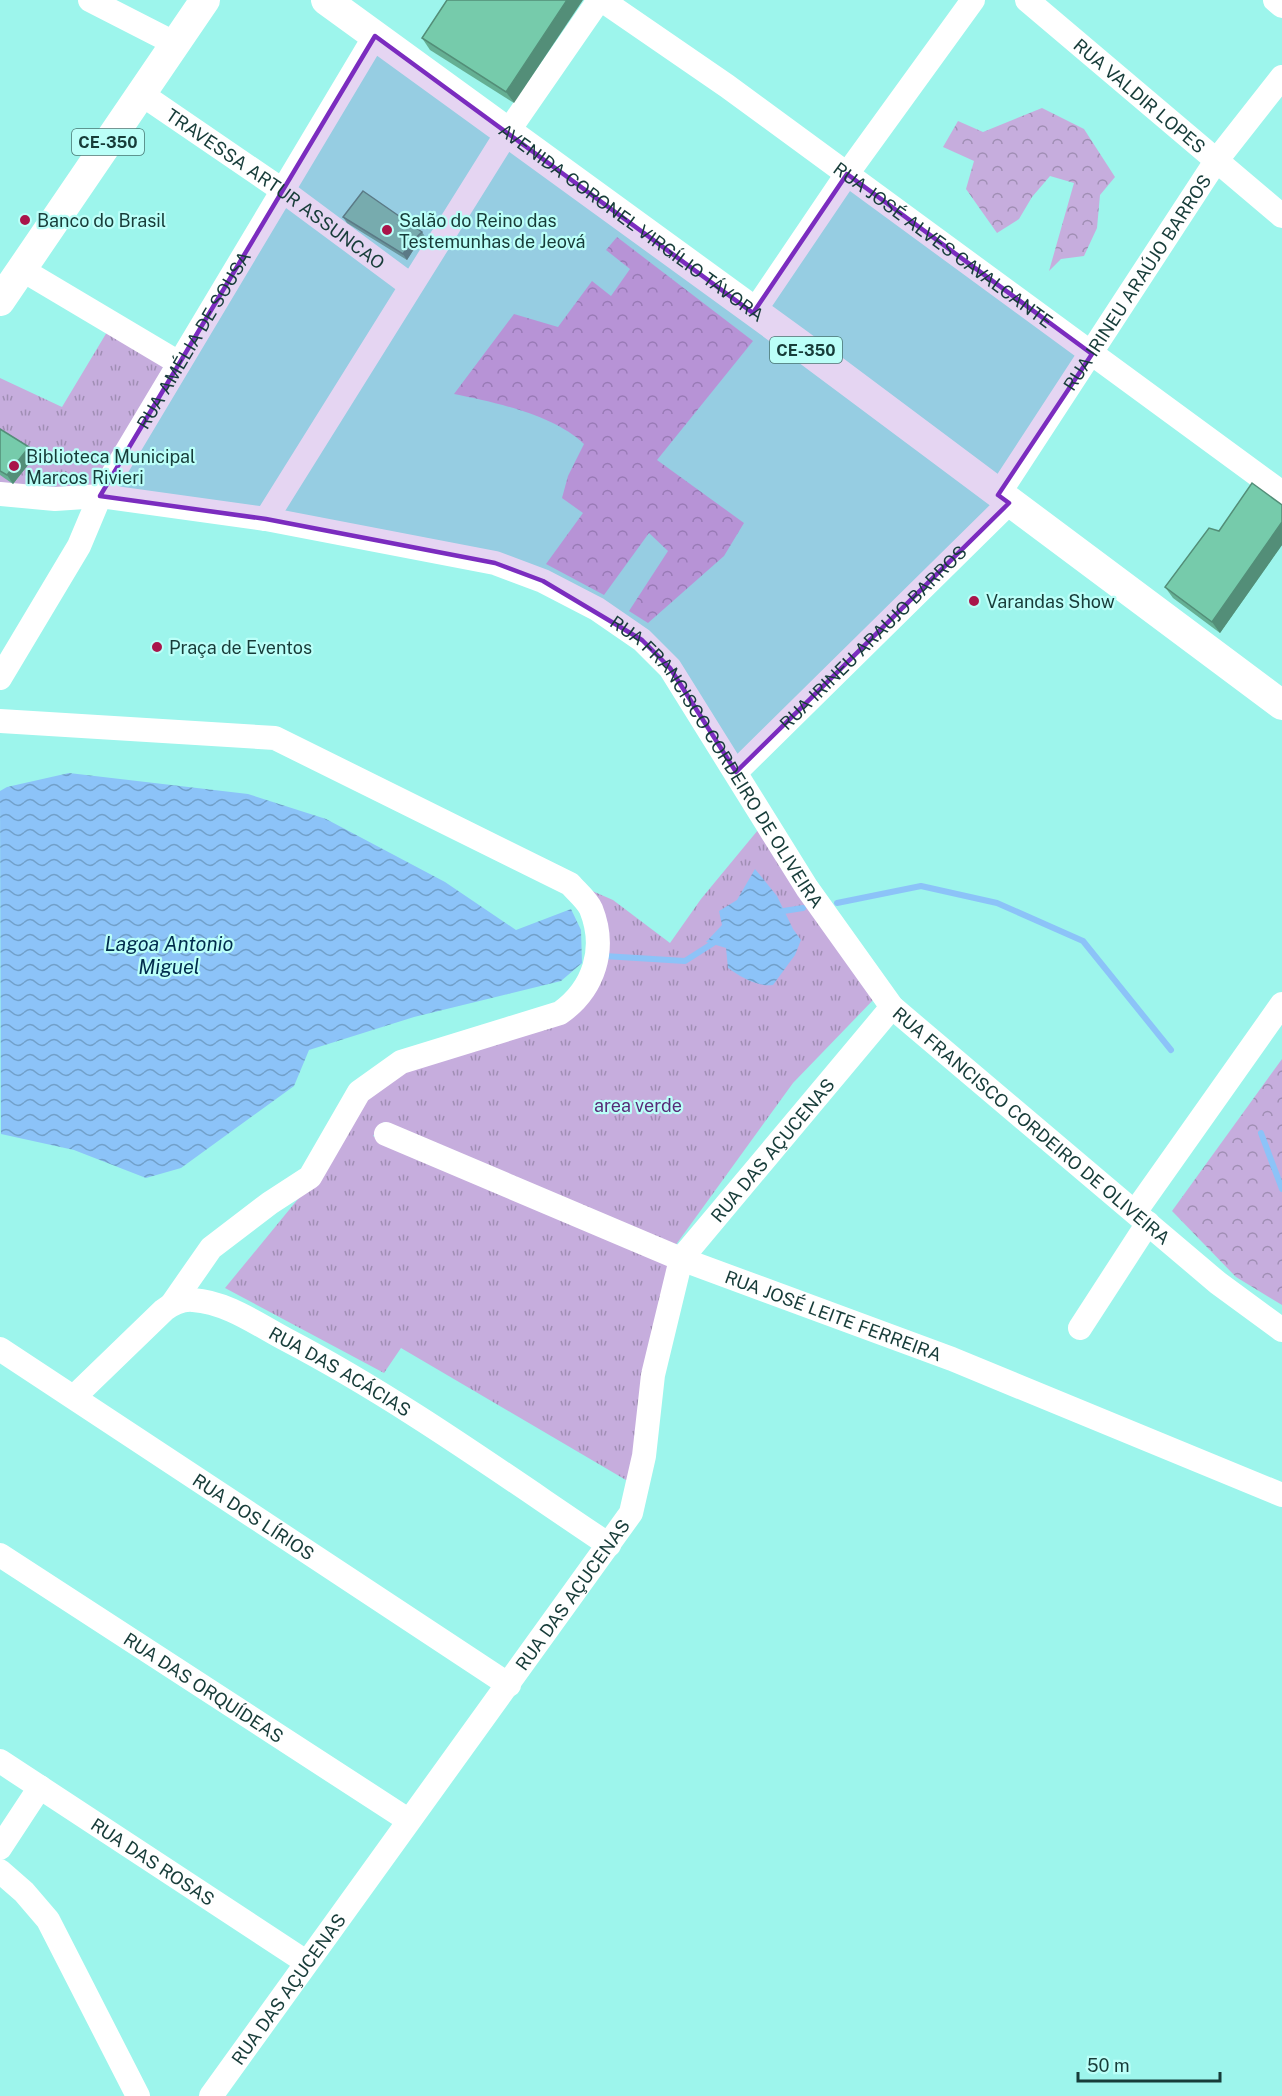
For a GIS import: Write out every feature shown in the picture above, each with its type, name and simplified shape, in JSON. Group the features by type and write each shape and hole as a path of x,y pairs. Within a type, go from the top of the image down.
{"main road":[{"name":"CE-350","path":"8,286 205,0"},
{"name":"AVENIDA CORONEL VIRGÍLIO TÁVORA","path":"326,0 799,345 1282,705"}],"street":[{"path":"90,0 174,43"},
{"path":"266,519 507,133 600,0"},
{"name":"RUA JOSÉ ALVES CAVALCANTE","path":"600,0 727,86 1282,493"},
{"path":"753,313 847,174 972,0"},
{"path":"1275,0 1282,6"},
{"name":"RUA VALDIR LOPES","path":"1042,5 1216,161 1282,216"},
{"name":"RUA AMÉLIA DE SOUSA","path":"0,678 79,546 99,496 375,36"},
{"name":"RUA IRINEU ARAÚJO BARROS","path":"1003,499 1092,354 1216,161 1282,77"},
{"name":"TRAVESSA ARTUR ASSUNCAO","path":"140,93 282,190 410,285"},
{"path":"8,286 179,363"},
{"name":"RUA FRANCISCO CORDEIRO DE OLIVEIRA","path":"0,494 55,499 99,496 266,519 495,563 543,581 597,609 642,640 670,668 807,888 892,1007 1249,1308 1282,1330"},
{"name":"RUA IRINEU ARAUJO BARROS","path":"736,772 1003,499"},
{"path":"0,721 275,738 570,884 590,908 597,935 597,966 569,1007 560,1013 401,1062 359,1092 310,1177 270,1203 211,1248 172,1304 74,1397"},
{"path":"1080,1328 1141,1217 1282,1004"},
{"name":"RUA DAS AÇUCENAS","path":"211,2096 631,1513 637,1497 648,1430 653,1375 681,1259 892,1007"},
{"name":"RUA JOSÉ LEITE FERREIRA","path":"387,1134 681,1259 952,1359 1282,1495"},
{"name":"RUA DAS ACÁCIAS","path":"172,1304 192,1300 214,1305 244,1317 347,1371 609,1545"},
{"name":"RUA DOS LÍRIOS","path":"0,1348 509,1685"},
{"name":"RUA DAS ORQUÍDEAS","path":"0,1555 408,1820"},
{"name":"RUA DAS ROSAS","path":"0,1761 306,1962"},
{"path":"0,1848 40,1787"},
{"path":"0,1871 24,1892 48,1920 138,2096"}],"highlighted area":[{"path":"375,36 753,313 847,174 1092,354 998,495 1009,503 736,772 670,668 642,640 543,581 495,563 266,519 100,496"}],"green space":[{"path":"1042,108 1084,129 1115,177 1100,195 1097,228 1084,256 1061,259 1049,271 1074,183 1050,176 1032,197 1019,219 997,233 966,189 974,161 943,147 958,121 983,132"},
{"path":"617,237 753,341 657,460 744,523 724,556 648,623 629,611 668,551 649,533 604,595 546,564 583,513 562,498 568,476 584,444 557,425 523,411 454,394 514,314 558,327 592,281 611,296 630,269 606,250"},
{"path":"110,327 166,362 99,486 0,489 0,378 62,407"},
{"name":"area verde","path":"758,830 876,997 793,1083 675,1246 384,1122 373,1136 670,1263 631,1483 401,1348 384,1373 225,1288 307,1188 362,1101 397,1072 512,1035 604,972 583,887 613,900 670,943 701,899"},
{"path":"1282,1059 1282,1305 1236,1277 1172,1211"}],"water":[{"name":"Lagoa Antonio Miguel","path":"69,773 248,794 326,819 445,882 516,930 571,909 581,930 582,963 561,981 414,1017 309,1050 294,1086 181,1168 146,1178 74,1150 1,1134 0,791 7,787"},
{"path":"755,869 777,896 801,940 795,955 773,985 755,983 728,968 726,948 706,942 722,925 719,911 737,900"}],"building":[{"path":"447,0 567,0 506,92 422,38"},
{"name":"Salão do Reino das Testemunhas de Jeová","path":"363,191 422,232 410,243 403,254 343,217"},
{"name":"Biblioteca Municipal Marcos Rivieri","path":"0,429 29,447 7,475 0,471"},
{"path":"1252,483 1282,505 1282,522 1212,622 1165,587 1209,528 1219,531"}],"waterway":[{"path":"837,903 921,886 997,903 1083,941 1171,1050"},
{"path":"777,912 803,908"},
{"path":"604,956 685,961 718,940"},
{"path":"1261,1133 1282,1189"}],"place":[{"name":"Banco do Brasil","path":"25,220"},
{"name":"Salão do Reino das Testemunhas de Jeová","path":"387,230"},
{"name":"Biblioteca Municipal Marcos Rivieri","path":"14,466"},
{"name":"Varandas Show","path":"974,601"},
{"name":"Praça de Eventos","path":"157,647"}]}
